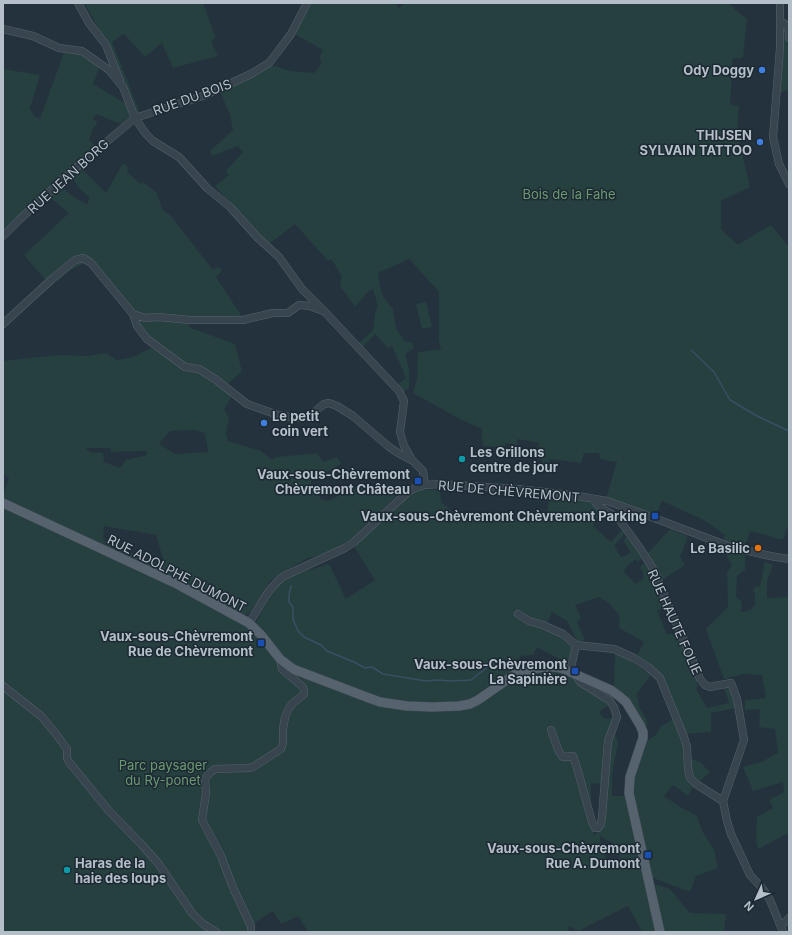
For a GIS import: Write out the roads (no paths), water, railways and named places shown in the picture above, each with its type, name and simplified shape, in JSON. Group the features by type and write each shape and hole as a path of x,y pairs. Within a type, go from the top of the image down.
{"main road":[{"name":"RUE ADOLPHE DUMONT","path":"3,503 177,584 249,623 262,636 280,659 300,673 380,702 433,707 470,704 514,675 532,669 552,666 561,668 611,690 626,702 643,732 642,743 630,777 629,792 660,932"}],"street":[{"path":"78,3 89,22 106,45 135,118 146,134 153,141 179,157 207,188 230,206 258,238 279,257 302,289 399,391 404,401 400,432 404,446 412,460 423,471 425,485"},
{"name":"RUE DU BOIS","path":"135,118 203,96 251,74 269,63 291,34 307,3"},
{"path":"780,3 780,48 773,136 779,164 789,184"},
{"path":"781,21 786,24 788,28 789,38"},
{"path":"3,29 33,36 58,48 82,51 109,70 123,87"},
{"name":"RUE JEAN BORG","path":"3,236 80,164 135,118"},
{"path":"3,324 75,260 83,258 91,263 133,314 137,326 147,339 185,367 199,369 215,379 247,404 278,416 296,418 311,415 324,404 329,403 337,406 353,416 388,446 412,460"},
{"path":"133,314 145,318 158,317 190,320 243,320 273,313 288,312 299,305 302,298 302,289"},
{"path":"299,305 310,306 324,311"},
{"name":"RUE DE CHÈVREMONT","path":"249,623 271,587 277,581 284,576 345,548 354,542 408,492 425,485 441,484 517,489 572,495 607,501 722,544 770,556 789,559"},
{"name":"RUE HAUTE FOLIE","path":"594,499 598,506 618,518 655,572 700,679 705,685 710,687 731,683 737,699 744,740 723,801"},
{"path":"518,614 529,621 543,625 563,634 576,645 614,649 624,652 648,667 660,678 687,747 690,778 696,784 723,801 731,834 750,874 770,900 782,929"},
{"path":"573,673 576,645"},
{"path":"251,932 251,926 234,890 221,856 202,820 206,792 205,780 207,776 215,770 248,768 281,749 283,744 285,717 289,708 304,694 304,691 303,687 282,669 280,659"},
{"name":"RUE ADOLPHE DUMONT","path":"551,730 559,752 563,757 573,756 592,822 595,828 598,828 601,824 602,817 608,741 617,717 614,707 609,700 580,682 573,673"},
{"path":"3,686 41,716 67,749 67,758 69,762 109,810 158,863 192,913 203,924 216,932"},
{"path":"782,929 789,918"}],"waterway":[{"path":"691,350 714,372 730,400 757,416 789,431"},
{"path":"291,586 289,602 293,607 293,619 298,631 304,637 321,645 327,651 365,668 372,667 383,674 426,681 471,680 495,661"}],"place":[{"name":"Ody Doggy","path":"762,70"},
{"name":"THIJSEN SYLVAIN TATTOO","path":"760,142"},
{"name":"Le petit coin vert","path":"264,423"},
{"name":"Les Grillons centre de jour","path":"462,459"},
{"name":"Vaux-sous-Chèvremont Chèvremont Château","path":"418,481"},
{"name":"Vaux-sous-Chèvremont Chèvremont Parking","path":"655,516"},
{"name":"Le Basilic","path":"758,548"},
{"name":"Vaux-sous-Chèvremont Rue de Chèvremont","path":"261,643"},
{"name":"Vaux-sous-Chèvremont La Sapinière","path":"575,671"},
{"name":"Vaux-sous-Chèvremont Rue A. Dumont","path":"648,855"},
{"name":"Haras de la haie des loups","path":"67,870"}],"park label":[{"name":"Bois de la Fahe","path":"569,194"},
{"name":"Parc paysager du Ry-ponet","path":"163,772"}]}
